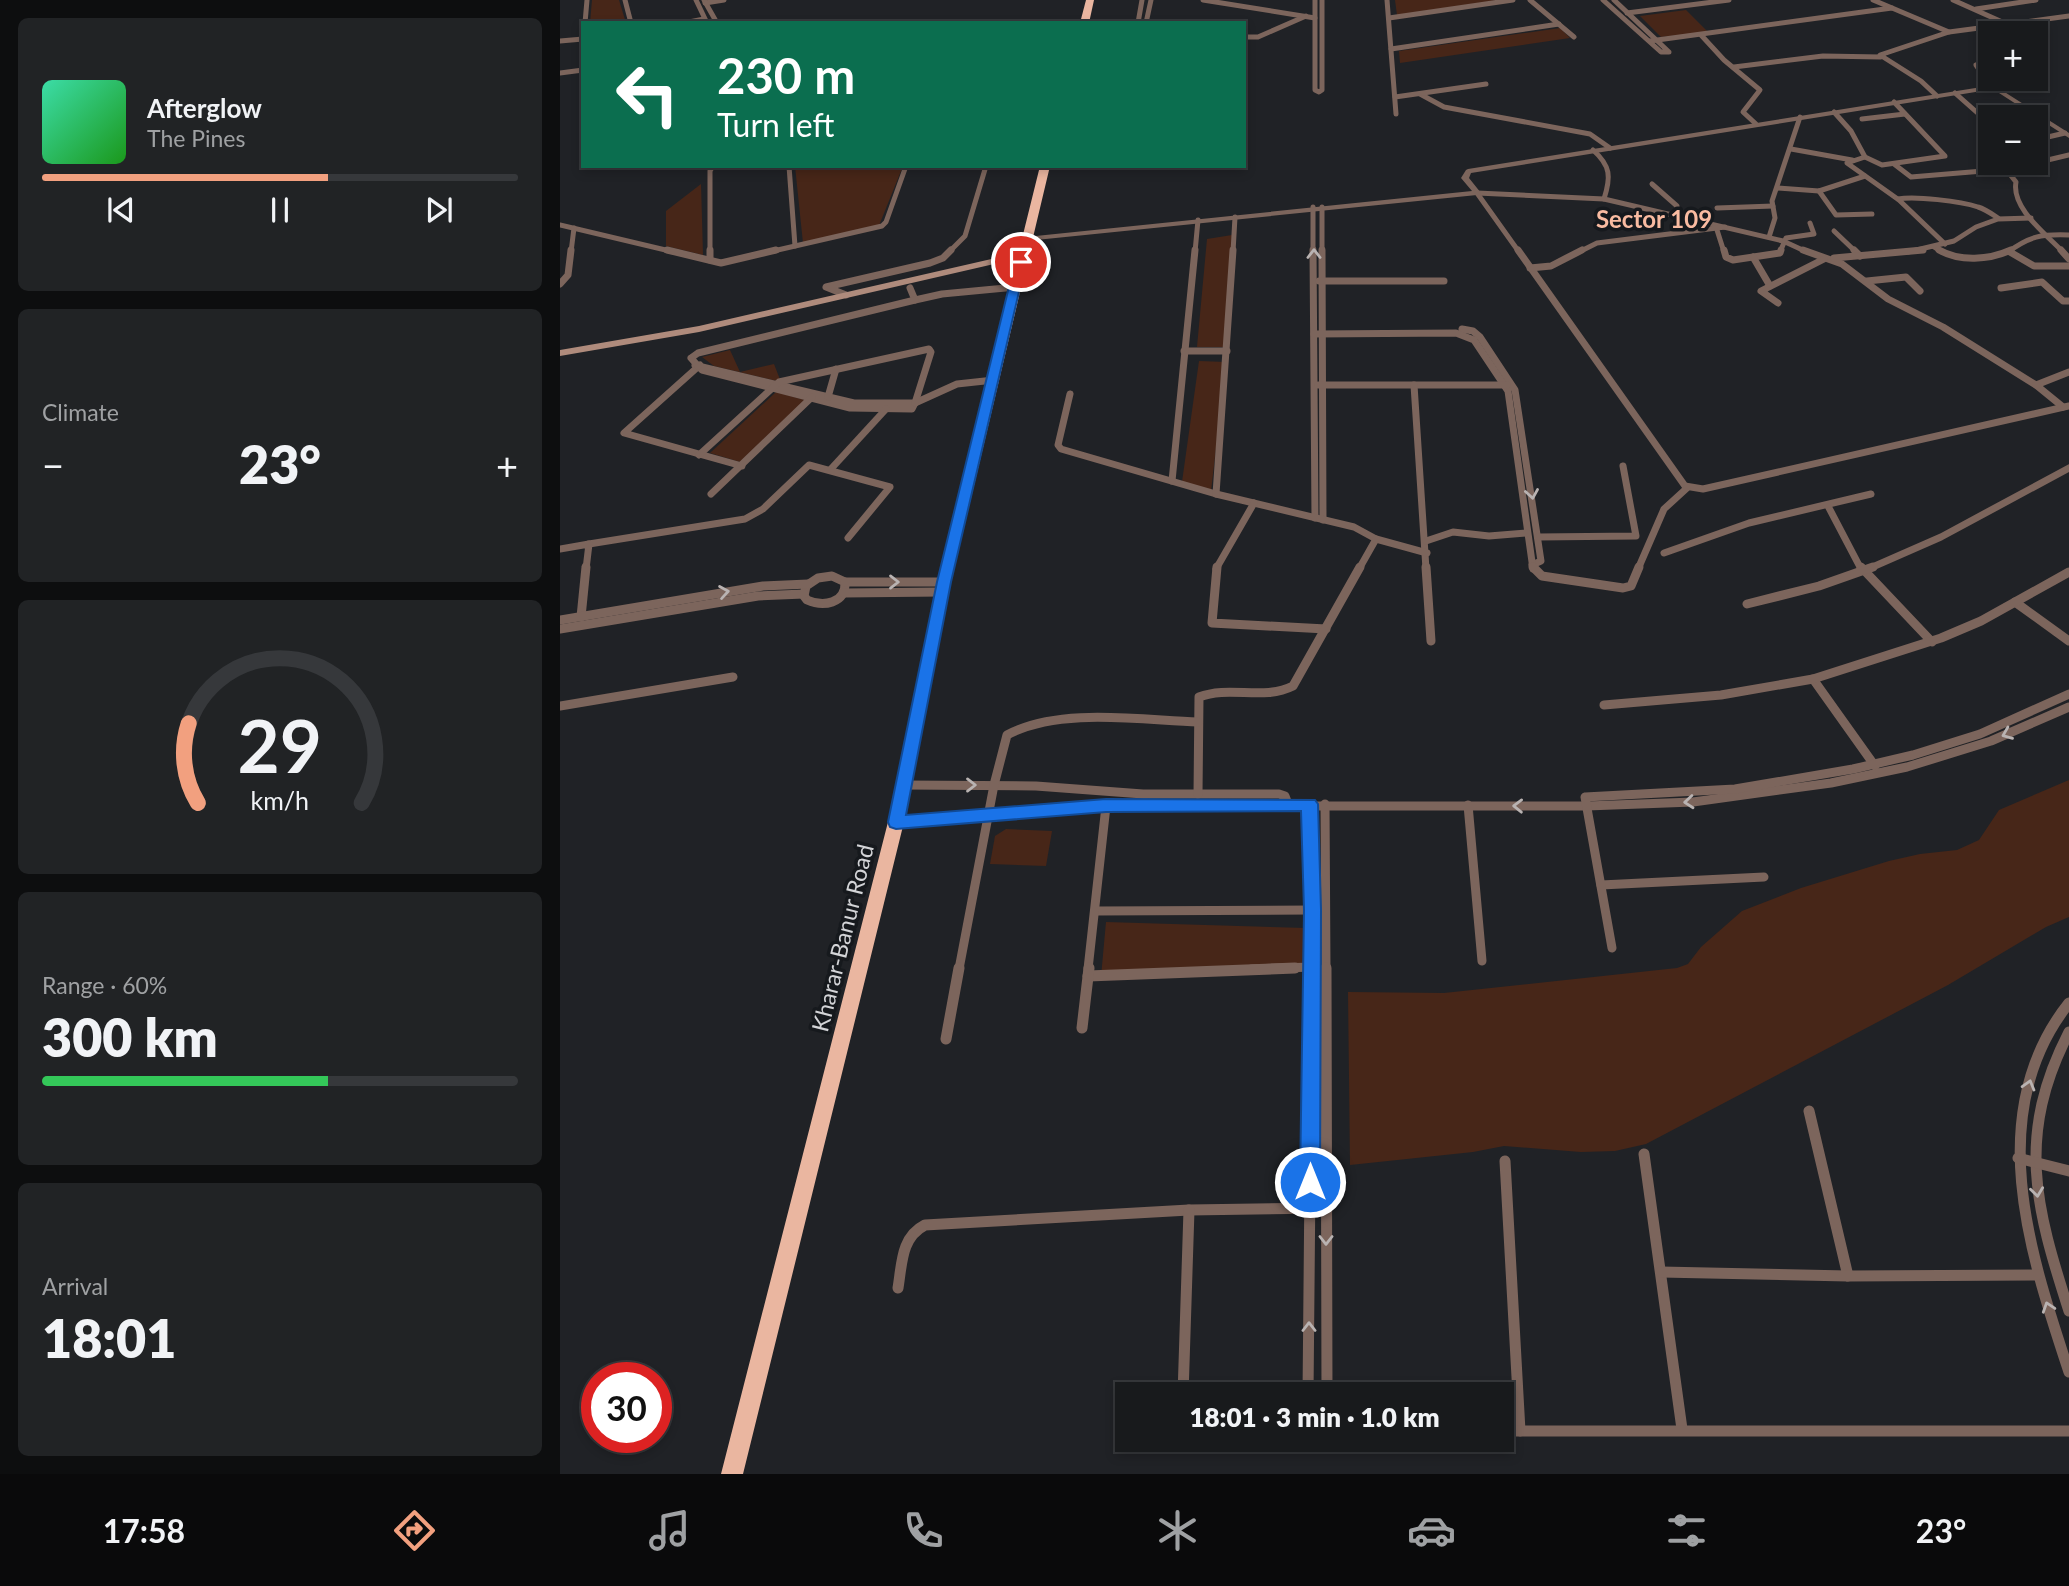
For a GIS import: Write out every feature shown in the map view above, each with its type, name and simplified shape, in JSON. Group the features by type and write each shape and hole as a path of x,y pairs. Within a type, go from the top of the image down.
{"highway":[{"path":"1085,21 1090,0"},
{"name":"Kharar-Banur Road","path":"732,1474 896,822 943,587 1044,168"}],"main road":[{"path":"560,353 646,340 1023,252"},
{"path":"560,361 690,339 910,288 1023,252"}],"street":[{"path":"585,21 587,0"},
{"path":"625,0 630,21"},
{"path":"696,0 705,21"},
{"path":"717,21 705,1 723,0"},
{"path":"1138,21 1142,0"},
{"path":"1146,21 1151,0"},
{"path":"1203,0 1315,18"},
{"path":"1315,0 1315,18 1318,47 1322,90 1319,92 1315,90 1318,47 1322,0"},
{"path":"1387,0 1396,114"},
{"path":"1389,18 1513,0"},
{"path":"1530,0 1574,37"},
{"path":"1603,0 1662,52 1669,51 1614,0"},
{"path":"1621,14 1729,0"},
{"path":"1873,0 1949,32"},
{"path":"1953,0 2002,21"},
{"path":"1967,5 1978,0"},
{"path":"1976,9 2036,0"},
{"path":"1650,41 1892,8"},
{"path":"1246,37 1253,37 1306,16"},
{"path":"2036,21 2069,16"},
{"path":"1391,49 1559,24"},
{"path":"1881,57 1883,53 1949,32 1978,29"},
{"path":"1701,34 1716,54 1760,90 1743,112 1756,124"},
{"path":"1246,46 1253,37"},
{"path":"560,41 581,39"},
{"path":"1734,67 1823,56 1881,57 1918,79 1937,96"},
{"path":"560,73 581,70"},
{"path":"1395,97 1486,84"},
{"path":"1978,90 1471,170 1465,173 1466,180 1687,488 1695,490 1715,486 2066,406"},
{"path":"1997,91 2067,135"},
{"path":"1955,93 1978,113"},
{"path":"1420,94 1444,107 1590,134 1610,148"},
{"path":"1835,112 1851,131 1865,157 1882,165 1945,156 1894,102"},
{"path":"1861,119 1905,114"},
{"path":"1769,237 1775,218 1773,206 1777,188 1800,117"},
{"path":"2048,138 2067,135"},
{"path":"1791,149 1852,160 1865,157"},
{"path":"1593,150 1609,165 1611,171 1604,199"},
{"path":"2048,160 2069,155"},
{"path":"1852,160 1848,163 1898,200 1945,244"},
{"path":"1894,164 1911,177 1978,171"},
{"path":"710,260 709,171 711,168"},
{"path":"789,168 795,246"},
{"path":"560,225 721,263 882,226 886,222 905,168"},
{"path":"846,295 826,287 935,262 962,240 985,168"},
{"path":"2011,175 2016,182 2014,193 2031,218 2069,259"},
{"path":"1777,188 1819,191 1865,176"},
{"path":"1435,195 1466,180"},
{"path":"1652,184 1677,206 1678,216"},
{"path":"1819,191 1836,215 1872,214"},
{"path":"1023,252 1198,220 1435,195 1477,192 1604,199 1769,237 1842,264 1888,299 1943,327 2066,406"},
{"path":"1898,200 1917,196 1926,200 1978,207 1998,218"},
{"path":"1717,208 1773,206"},
{"path":"1318,207 1314,281 1318,331 1319,519"},
{"path":"1318,207 1323,281 1318,331"},
{"path":"1216,494 1235,217"},
{"path":"1778,303 1762,292 1822,258 1922,251 1945,244 1998,218 2031,218"},
{"path":"1172,481 1198,220"},
{"path":"1783,241 1790,237 1814,234 1810,223"},
{"path":"1530,268 1551,265 1597,243 1726,227"},
{"path":"560,284 568,275 573,228"},
{"path":"1717,230 1727,259 1782,252 1783,241"},
{"path":"1834,231 1860,256"},
{"path":"1934,247 1944,256 1985,257 2010,252 2019,242 2047,235 2069,235"},
{"path":"2010,252 2035,266 2069,266"},
{"path":"1753,257 1770,286"},
{"path":"1867,281 1906,277 1920,290"},
{"path":"1314,281 1444,281"},
{"path":"2001,288 2042,282 2063,301 2069,301"},
{"path":"699,455 774,386 836,369 929,349 931,352 912,409 850,408 813,396 774,386 698,366 691,358 698,354 942,294 1016,287"},
{"path":"910,288 915,300"},
{"path":"1318,331 1466,335 1474,340 1509,385 1538,537 1541,562 1532,565"},
{"path":"1184,351 1227,351"},
{"path":"698,366 624,433 742,466"},
{"path":"828,397 836,369"},
{"path":"2036,385 2069,372"},
{"path":"711,494 813,396 854,402 915,403 957,384 994,380"},
{"path":"1319,385 1509,385"},
{"path":"1414,385 1431,641"},
{"path":"1509,385 1532,565 1534,571 1542,576 1628,588 1633,583 1664,509 1687,488"},
{"path":"1070,394 1058,447 1216,494 1360,530 1376,539 1427,552"},
{"path":"830,470 886,409"},
{"path":"560,549 745,519 763,509 806,466 887,485 890,489 848,538"},
{"path":"1538,537 1636,536 1623,466"},
{"path":"1747,604 1806,590 1863,572 1937,538 2069,468"},
{"path":"1664,553 1749,523 1871,494"},
{"path":"1254,503 1217,564 1212,623 1326,629"},
{"path":"1828,506 1863,572 1932,642"},
{"path":"1426,541 1453,532 1489,536 1527,533"},
{"path":"1198,794 1197,701 1205,694 1282,692 1293,687 1376,539"},
{"path":"581,617 589,544"},
{"path":"1604,705 1721,695 1813,679 1932,642 2015,603 2069,572"},
{"path":"560,620 762,586 808,584 825,576 845,582 943,587"},
{"path":"804,594 812,603 824,604 838,600 844,593 845,582"},
{"path":"804,594 808,584"},
{"path":"844,593 943,587"},
{"path":"560,629 758,596 804,594"},
{"path":"2015,603 2069,641"},
{"path":"560,706 733,677"},
{"path":"1813,679 1880,773"},
{"path":"1612,948 1585,797 1735,789 1819,776 1913,755 1980,734 2028,715 2069,694"},
{"path":"896,822 1106,806 1587,806 1693,802 1796,789 1880,773 1991,741 2069,707"},
{"path":"946,1039 993,785 1004,740 1019,728 1066,719 1198,722"},
{"path":"903,785 993,785 1143,794 1279,794 1285,796 1288,804"},
{"path":"1308,1382 1312,967 1310,804"},
{"path":"1325,804 1328,1382"},
{"path":"1468,805 1482,961"},
{"path":"1083,1028 1106,806"},
{"path":"1601,886 1764,877"},
{"path":"1095,911 1312,910"},
{"path":"1088,976 1312,967"},
{"path":"2069,1003 2051,1028 2030,1079 2019,1128 2018,1158 2026,1232 2069,1372"},
{"path":"2069,1032 2053,1063 2035,1132 2040,1220 2069,1311"},
{"path":"1809,1111 1848,1276"},
{"path":"1644,1154 1682,1429"},
{"path":"2018,1158 2069,1171"},
{"path":"1505,1161 1520,1432"},
{"path":"898,1288 907,1240 917,1228 925,1225 1189,1210 1326,1208"},
{"path":"1183,1382 1189,1210"},
{"path":"1661,1272 1848,1276 2038,1275"},
{"path":"1514,1432 1682,1429 2069,1432"}],"shaded area":[{"path":"592,0 619,0 625,21 590,21"},
{"path":"1395,0 1499,0 1397,15"},
{"path":"1686,10 1708,32 1661,37 1640,16"},
{"path":"1560,28 1570,38 1400,63 1399,51"},
{"path":"795,168 902,168 878,228 803,243"},
{"path":"701,184 703,255 666,246 666,211"},
{"path":"1232,235 1225,347 1197,347 1207,239"},
{"path":"730,350 740,372 774,364 781,382 714,366 702,357"},
{"path":"1199,361 1226,362 1211,491 1182,482"},
{"path":"776,392 805,400 740,462 710,453"},
{"path":"2069,780 2069,917 2046,927 1948,985 1646,1144 1615,1151 1581,1152 1504,1146 1473,1152 1350,1165 1348,992 1444,993 1677,968 1688,964 1701,947 1742,911 1801,888 1889,861 1957,850 1979,840 1999,810"},
{"path":"1006,829 1052,831 1046,866 990,864 995,836"},
{"path":"1106,922 1306,928 1307,964 1101,977"}],"district":[{"name":"Sector 109","path":"1654,220"}],"route":[{"path":"1021,262 944,582 896,822 1106,806 1310,804 1310,1182"}]}
